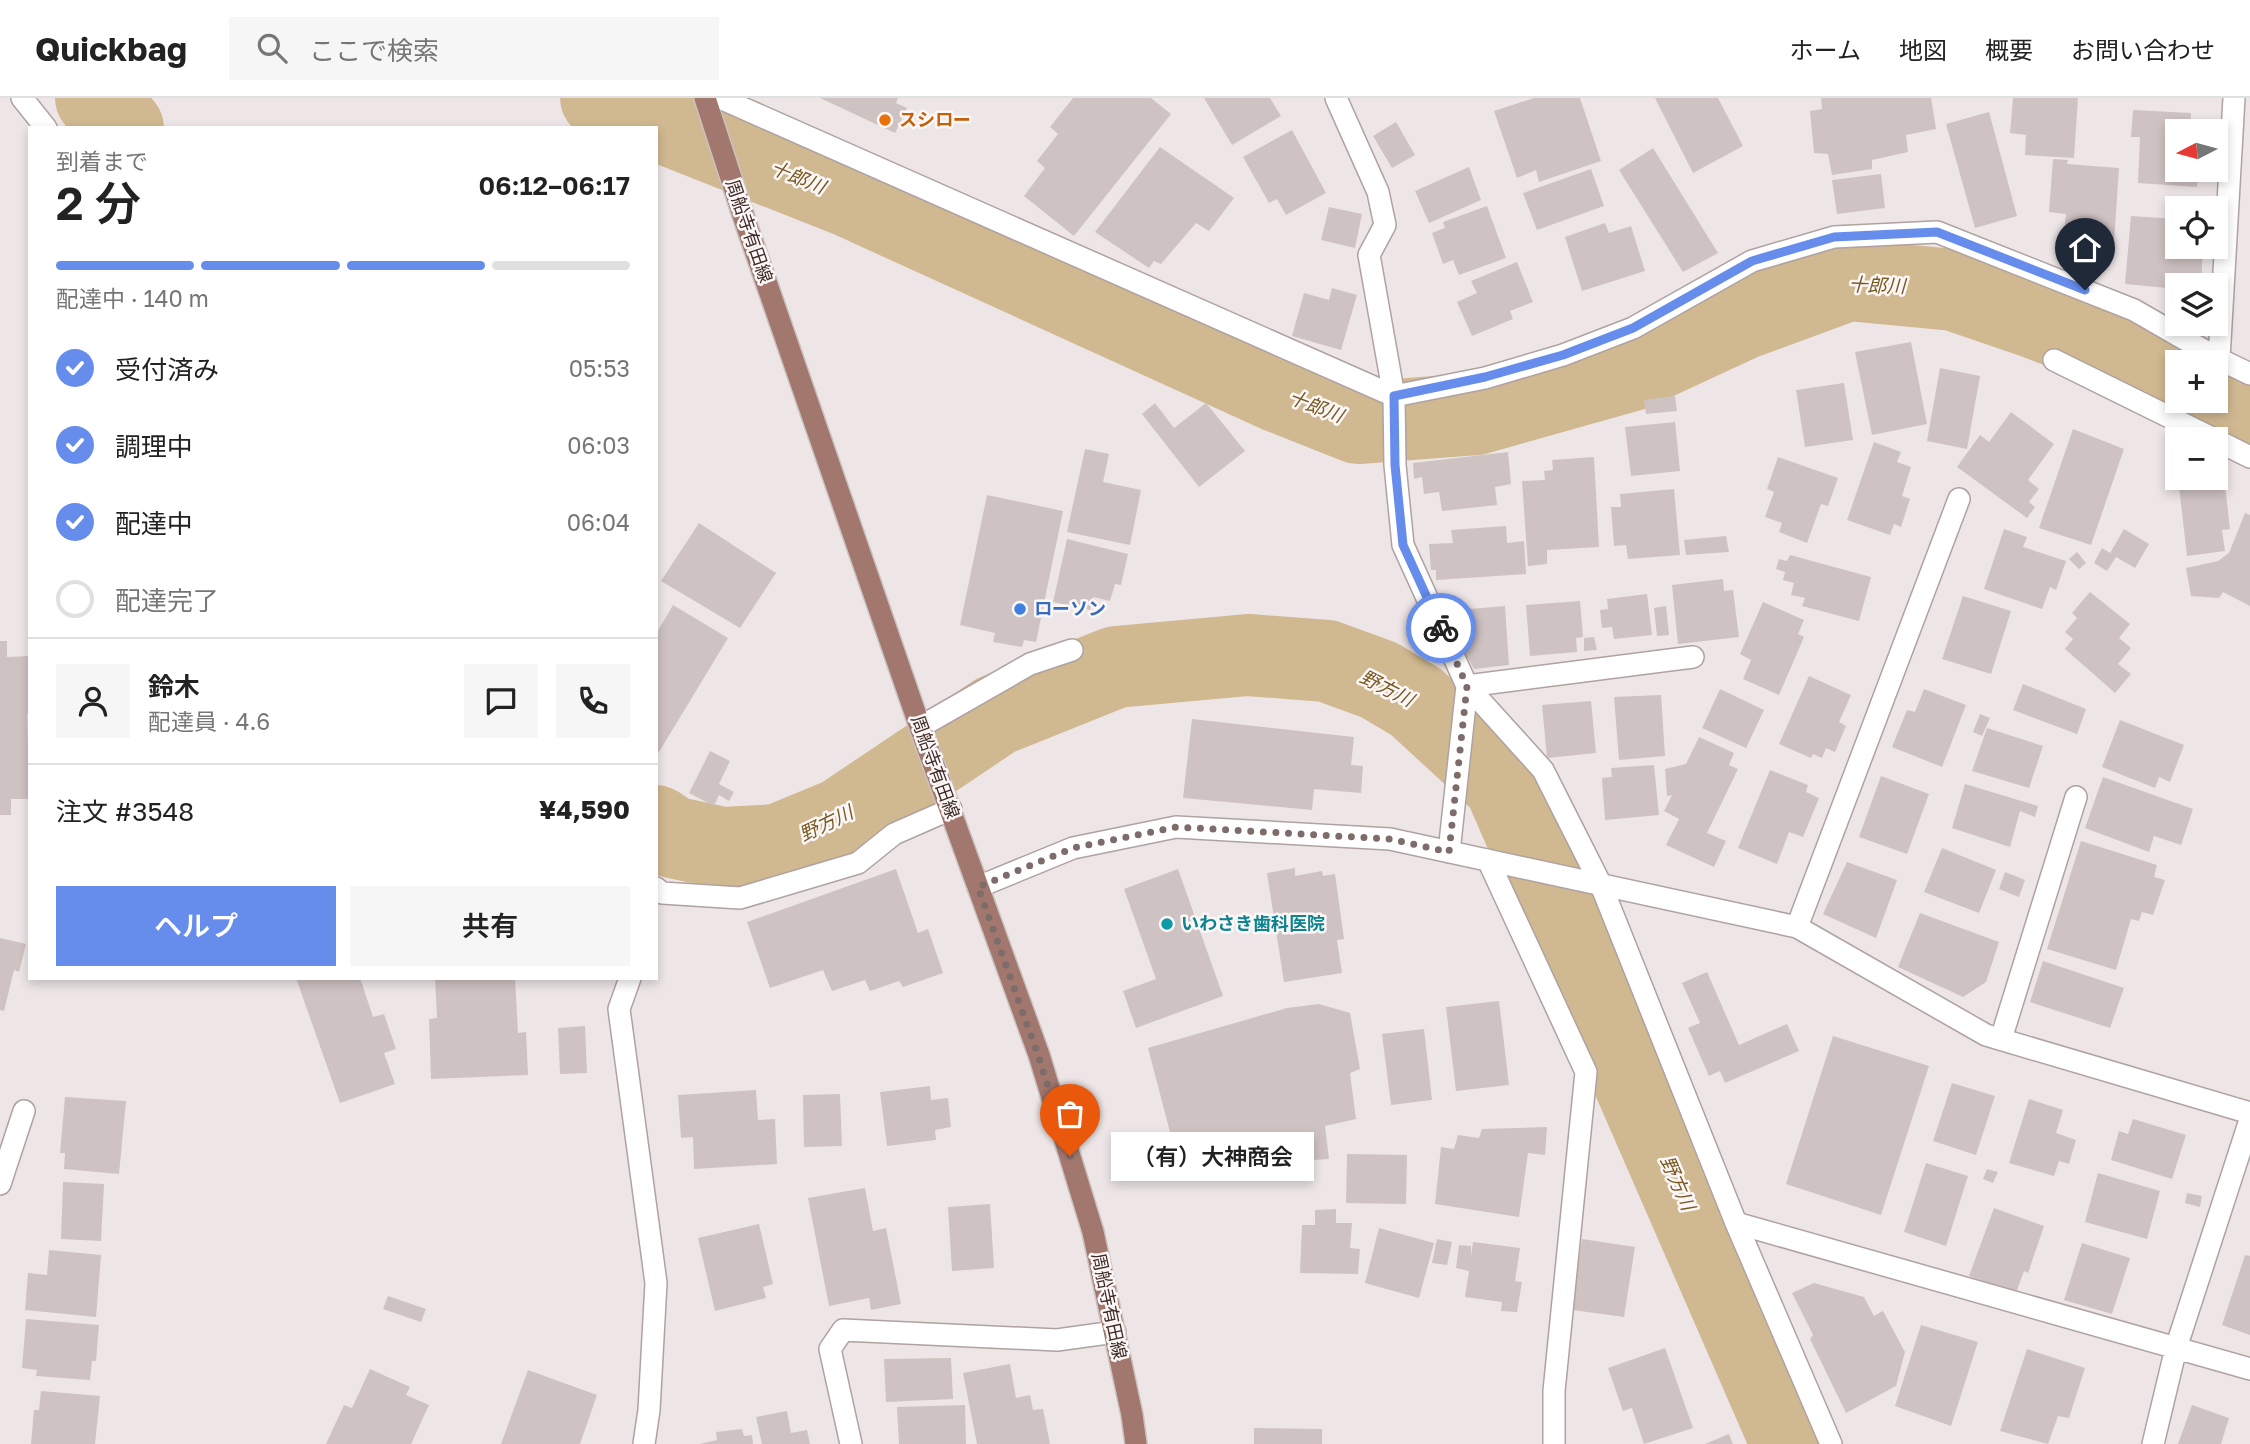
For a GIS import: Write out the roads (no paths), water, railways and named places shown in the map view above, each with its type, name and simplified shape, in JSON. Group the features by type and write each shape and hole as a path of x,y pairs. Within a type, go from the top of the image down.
{"main road":[{"name":"周船寺有田線","path":"705,98 920,727 1038,1055 1090,1219 1136,1444"}],"street":[{"path":"22,98 44,126"},
{"path":"720,98 1394,396 1485,377 1563,355 1633,328 1752,261 1834,237 1937,232 2134,310 2203,350"},
{"path":"1336,98 1378,191 1385,225 1369,255 1394,396 1395,465 1403,545 1467,686 1543,770 1830,1444"},
{"path":"2220,350 2234,98"},
{"path":"2054,360 2189,427"},
{"path":"2228,363 2250,374"},
{"path":"2228,446 2250,457"},
{"path":"1797,928 1959,499"},
{"path":"920,727 1030,664 1072,650"},
{"path":"1467,686 1693,657"},
{"path":"1449,852 1467,686"},
{"path":"2001,1039 2076,797"},
{"path":"658,896 740,898 858,863 894,834 951,809"},
{"path":"978,887 1073,848 1176,827 1390,839 1797,928 1986,1035 2250,1114"},
{"path":"1497,862 1586,1072 1554,1391 1554,1444"},
{"path":"629,980 619,1009 656,1283 649,1410 643,1444"},
{"path":"0,1184 24,1111"},
{"path":"2153,1444 2176,1348 2250,1120"},
{"path":"1736,1223 2250,1369"},
{"path":"851,1444 830,1349 843,1330 1057,1340 1115,1332"}],"waterway":[{"name":"野方川","path":"96,98 121,126"},
{"name":"十郎川","path":"601,98 851,197 1277,391 1358,423 1476,414 1632,370 1742,319 1848,280 1954,290 2139,357 2165,370"},
{"name":"十郎川","path":"2228,401 2250,413"},
{"name":"野方川","path":"658,827 672,837 723,848 778,845 841,819 996,715 1116,667 1248,655 1327,661 1379,680 1416,702 1504,783 1792,1444"}],"place":[{"name":"スシロー","path":"885,120"},
{"name":"ローソン","path":"1020,609"},
{"name":"いわさき歯科医院","path":"1167,924"},
{"name":"（有）大神商会","path":"1070,1156"}]}
